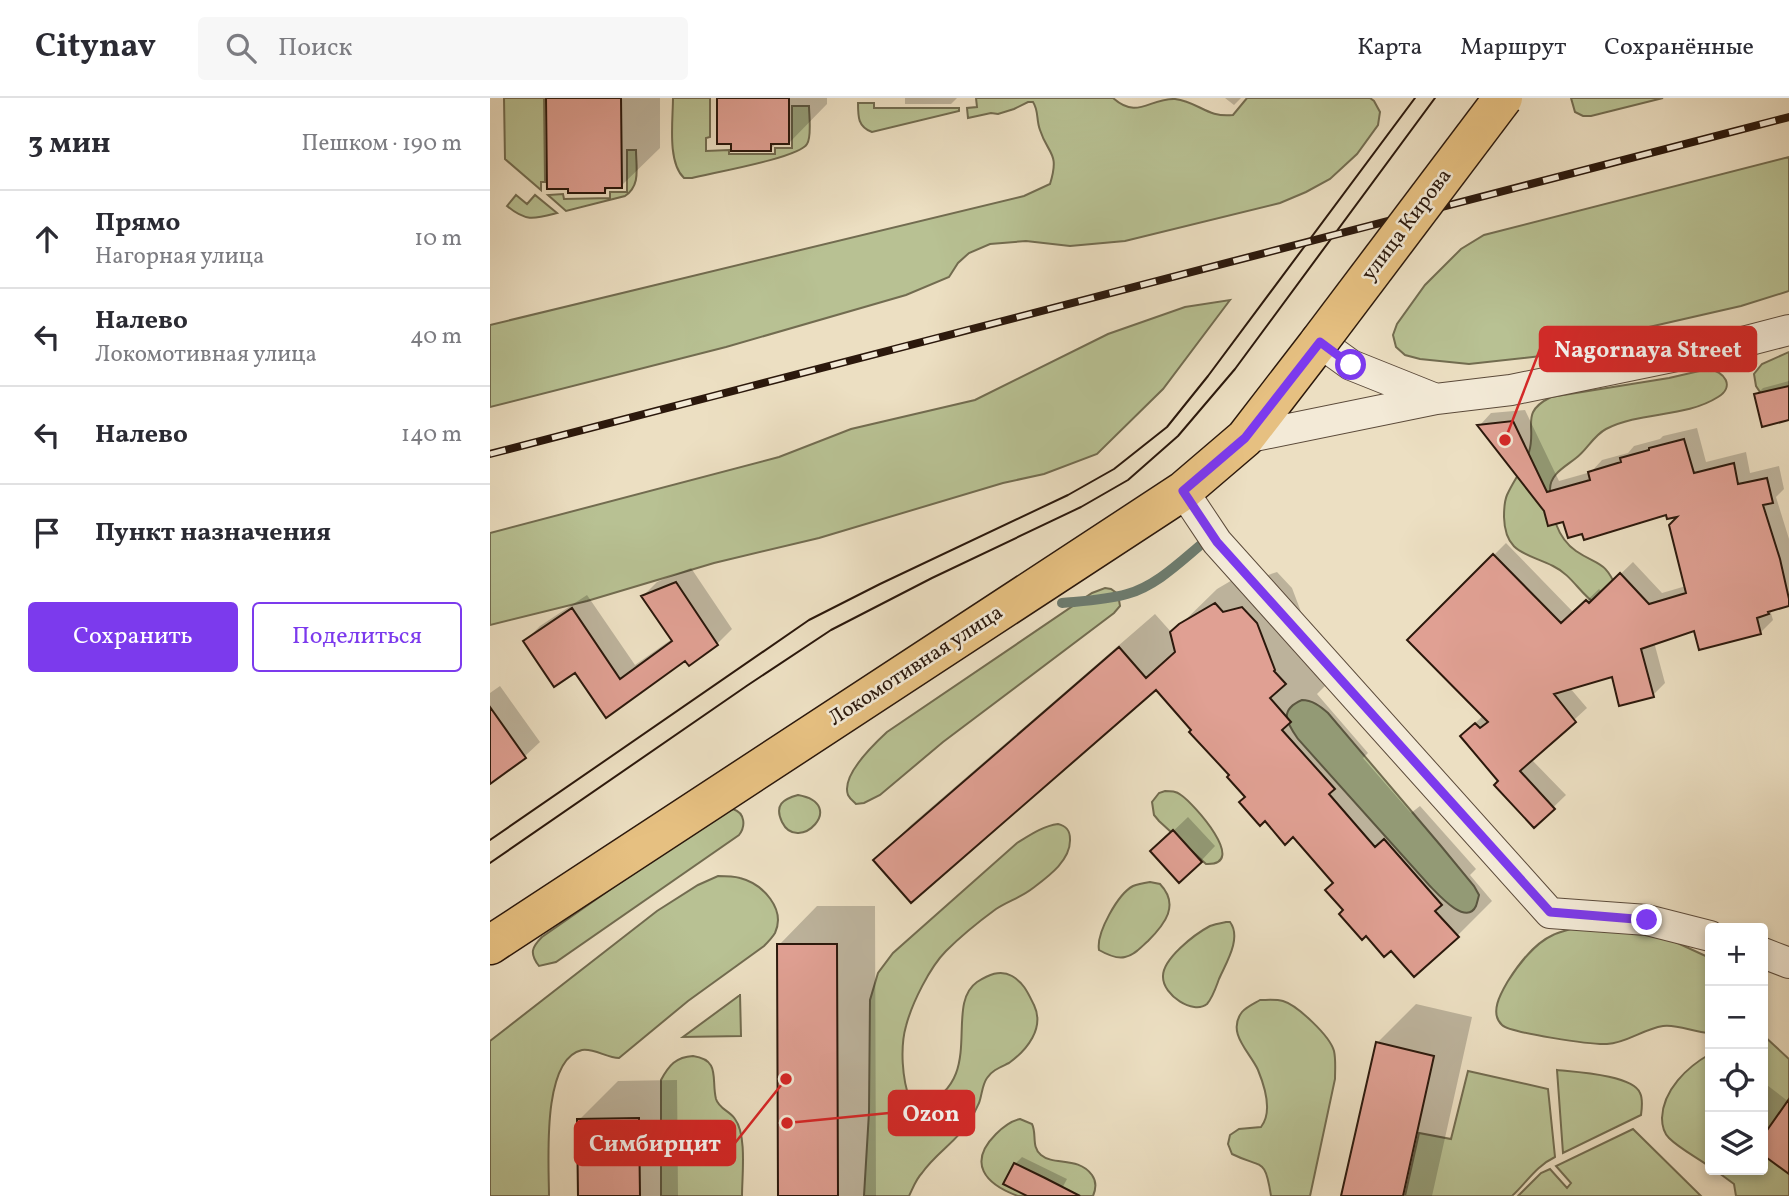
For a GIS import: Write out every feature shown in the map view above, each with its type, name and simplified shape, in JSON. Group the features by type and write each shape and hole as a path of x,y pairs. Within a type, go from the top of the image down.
{"main road":[{"name":"улица Кирова","path":"1316,347 1503,98"},
{"name":"Локомотивная улица","path":"490,945 1183,491 1245,438 1316,347"}],"street":[{"path":"1245,438 1436,399 1511,390 1735,344 1789,330"},
{"path":"1316,347 1351,365 1436,399"},
{"path":"1183,491 1217,542 1550,912 1647,920 1705,935"},
{"path":"1768,955 1789,963"}],"green space":[{"path":"504,98 544,98 545,182 541,182 541,190 505,159"},
{"path":"673,98 710,98 710,137 706,138 706,151 775,154 775,148 792,148 792,106 809,106 809,141 801,149 772,160 684,178 675,162 673,151"},
{"path":"976,98 1113,98 1137,108 1175,99 1216,114 1233,115 1247,98 1370,98 1380,112 1378,125 1357,154 1330,179 1280,203 1125,241 1070,246 1026,241 990,244 969,253 949,277 906,295 726,347 490,407 490,325 1024,196 1050,184 1054,166 1052,154 1040,130 1033,102 998,114 968,118 967,108 977,107"},
{"path":"1571,98 1663,98 1583,116 1575,112"},
{"path":"858,103 874,103 874,108 959,108 959,111 872,132 860,121"},
{"path":"627,150 636,150 636,181 625,196 566,211 548,195 563,194 564,199 610,198 610,192 627,192"},
{"path":"1789,157 1789,291 1741,306 1614,335 1550,355 1469,364 1420,359 1405,355 1396,347 1393,335 1397,324 1425,285 1461,249 1484,235"},
{"path":"516,195 527,204 535,195 557,213 536,218 520,215 507,206"},
{"path":"1230,300 1163,389 1097,454 1044,474 1003,483 819,538 714,563 587,601 490,625 490,533 779,457 851,429 975,400 1108,334 1185,307"},
{"path":"1789,352 1789,396 1762,395 1756,386 1754,374 1762,364"},
{"path":"1708,369 1719,373 1726,380 1726,389 1718,397 1692,408 1634,419 1606,429 1553,479 1550,489 1551,507 1559,532 1569,546 1605,568 1617,589 1597,605 1560,570 1526,555 1513,545 1505,529 1505,500 1527,458 1531,443 1532,415 1541,403 1551,397"},
{"path":"1105,588 1118,594 1120,606 1114,613 943,742 880,795 856,804 850,798 847,787 854,770 887,732 1092,593"},
{"path":"1302,700 1316,704 1328,713 1474,886 1479,895 1476,906 1471,911 1459,911 1438,895 1298,739 1290,727 1287,712"},
{"path":"1165,791 1181,795 1215,833 1221,845 1222,855 1218,862 1206,864 1154,815 1152,802 1159,793"},
{"path":"798,795 813,800 819,808 820,816 808,830 798,833 789,831 782,822 779,811 784,801"},
{"path":"733,809 740,813 743,820 739,835 556,962 539,966 533,950 542,937 723,811"},
{"path":"1058,824 1067,829 1070,839 1067,854 1058,867 1029,891 977,923 946,951 922,986 909,1017 903,1043 904,1073 910,1100 923,1105 942,1094 954,1079 959,1061 963,1008 968,993 985,977 1003,973 1023,985 1037,1014 1036,1030 1032,1038 1016,1058 989,1075 969,1122 927,1166 909,1196 864,1196 869,1112 870,1000 878,973 893,953 1017,843 1042,829"},
{"path":"718,876 732,876 749,881 764,892 775,907 777,915 778,924 774,935 764,946 688,1001 619,1058 582,1050 569,1058 560,1072 550,1114 549,1196 490,1196 490,1041 657,911 698,885"},
{"path":"1150,882 1160,884 1169,899 1168,914 1160,928 1129,956 1115,957 1099,950 1104,924 1121,897 1133,886"},
{"path":"1230,922 1233,928 1234,943 1211,998 1201,1007 1187,1005 1173,996 1164,984 1164,970 1173,955 1196,935 1210,926"},
{"path":"1573,928 1658,934 1705,956 1705,1033 1663,1026 1621,1041 1599,1044 1535,1035 1502,1025 1496,1015 1496,1009 1505,986 1533,949 1555,934"},
{"path":"740,995 741,1036 683,1037"},
{"path":"1260,1000 1283,1001 1296,1008 1320,1030 1334,1051 1335,1079 1310,1196 1271,1196 1264,1169 1232,1154 1228,1144 1230,1135 1239,1129 1261,1127 1267,1114 1267,1099 1261,1077 1241,1042 1237,1027 1242,1012"},
{"path":"1768,1040 1789,1059 1789,1196 1736,1196 1734,1184 1722,1175 1768,1175"},
{"path":"693,1056 702,1058 711,1066 717,1102 733,1116 739,1126 743,1156 742,1196 661,1196 661,1080 674,1063"},
{"path":"1705,1058 1705,1164 1669,1138 1662,1118 1663,1108 1672,1089 1693,1066"},
{"path":"1557,1070 1627,1082 1640,1093 1641,1115 1563,1153"},
{"path":"1468,1071 1548,1089 1555,1157 1537,1170 1512,1196 1405,1196 1419,1133 1451,1139"},
{"path":"1020,1119 1032,1124 1036,1148 1041,1155 1052,1160 1080,1165 1092,1175 1096,1186 1093,1196 1018,1196 989,1179 982,1163 987,1144 1004,1127"},
{"path":"1633,1129 1701,1196 1518,1196 1541,1173 1550,1169 1567,1188 1571,1183 1556,1166"}],"building":[{"path":"546,98 621,98 622,188 605,188 605,193 568,193 568,189 547,189"},
{"path":"717,98 789,98 789,144 771,144 771,151 731,151 731,144 717,144"},
{"path":"1789,386 1789,420 1762,427 1754,394"},
{"path":"1513,421 1547,492 1590,480 1588,472 1621,462 1620,458 1684,439 1694,473 1734,463 1738,484 1767,478 1773,503 1763,505 1789,599 1789,606 1757,618 1761,634 1699,650 1694,631 1641,649 1654,697 1619,706 1612,677 1554,694 1576,722 1520,771 1555,809 1534,828 1494,785 1498,781 1460,736 1475,723 1480,728 1488,722 1407,640 1493,554 1561,623 1586,600 1589,603 1620,573 1649,604 1686,593 1669,525 1677,517 1667,519 1666,515 1584,540 1582,534 1568,538 1563,522 1548,526 1544,511 1477,425"},
{"path":"676,582 718,645 689,666 685,661 606,718 575,673 554,687 523,641 572,608 620,679 672,641 641,596"},
{"path":"1215,603 1223,612 1242,607 1257,623 1274,671 1286,684 1270,698 1291,722 1282,730 1335,789 1329,794 1375,847 1384,839 1442,905 1435,911 1459,937 1414,977 1391,951 1384,957 1366,936 1362,940 1339,914 1343,910 1325,890 1333,883 1293,837 1285,845 1265,821 1260,826 1239,802 1245,797 1227,777 1229,775 1189,732 1191,730 1156,690 911,903 873,860 1119,647 1146,678 1175,652 1170,632"},
{"path":"490,707 526,758 490,784"},
{"path":"1173,830 1202,862 1179,883 1150,851"},
{"path":"777,944 837,944 838,1196 778,1196"},
{"path":"1376,1042 1434,1056 1403,1196 1341,1196"},
{"path":"1789,1099 1789,1174 1768,1159 1768,1129"},
{"path":"639,1118 640,1196 578,1196 577,1119"},
{"path":"1014,1163 1080,1196 1027,1196 1003,1184"}],"waterway":[{"path":"1062,603 1111,598 1138,590 1167,573 1203,543"}],"tram line":[{"path":"490,840 809,620 1068,495 1114,469 1167,427 1415,98"},
{"path":"490,863 831,630 1081,507 1128,480 1178,436 1235,369 1435,98"}],"railway":[{"path":"490,454 1789,117"}],"place":[{"name":"Nagornaya Street","path":"1505,440"},
{"name":"Симбирцит","path":"786,1079"},
{"name":"Ozon","path":"787,1123"}],"route":[{"path":"1351,365 1320,342 1245,438 1183,491 1217,542 1550,912 1647,920"}]}
